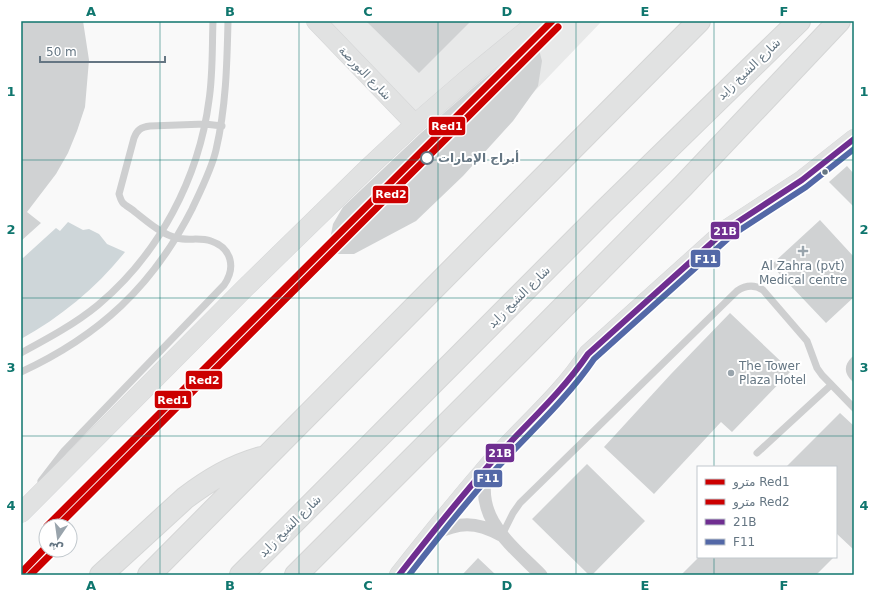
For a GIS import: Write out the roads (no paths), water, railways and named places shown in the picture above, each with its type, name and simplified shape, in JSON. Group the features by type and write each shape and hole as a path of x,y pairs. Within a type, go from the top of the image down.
{"highway":[{"path":"149,575 699,21"},
{"name":"شارع الشيخ زايد","path":"241,575 603,212 799,21"},
{"path":"296,575 683,186 839,21"},
{"path":"101,575 200,486 231,468 266,457"}],"street":[{"name":"شارع البورصة","path":"316,21 415,124"},
{"path":"23,511 245,288 415,124 538,21"},
{"path":"398,575 489,465 566,382 588,354 706,246 728,229 807,176 854,140"},
{"path":"489,465 484,485 486,507 495,527 541,575"},
{"path":"429,536 449,527 460,525 482,527 502,536"}],"lane":[{"path":"21,353 67,326 97,305 134,269 162,232 192,172 205,124 212,76 213,21"},
{"path":"21,372 74,344 115,312 135,293 160,264 177,238 198,197 216,152 222,126 226,86 228,21"},
{"path":"23,511 43,479 64,452 228,280 231,261 229,255 223,248 210,240 177,238 162,232 123,203 119,194 136,133 144,126 205,124 222,126"},
{"path":"502,536 512,513 520,503 737,291 743,287 750,285 757,286 763,290 808,341 817,368 822,375 854,408"},
{"path":"854,360 849,369 854,378"},
{"path":"757,452 831,385"}],"metro line":[{"name":"Red1","path":"55,518 552,21"},
{"name":"Red2","path":"66,518 558,27"},
{"name":"Red1","path":"21,573 38,555"},
{"name":"Red2","path":"30,575 47,558"}],"place":[{"name":"أبراج الإمارات","path":"427,158"},
{"name":"Al Zahra (pvt) Medical centre","path":"803,251"},
{"name":"The Tower Plaza Hotel","path":"731,373"}]}
